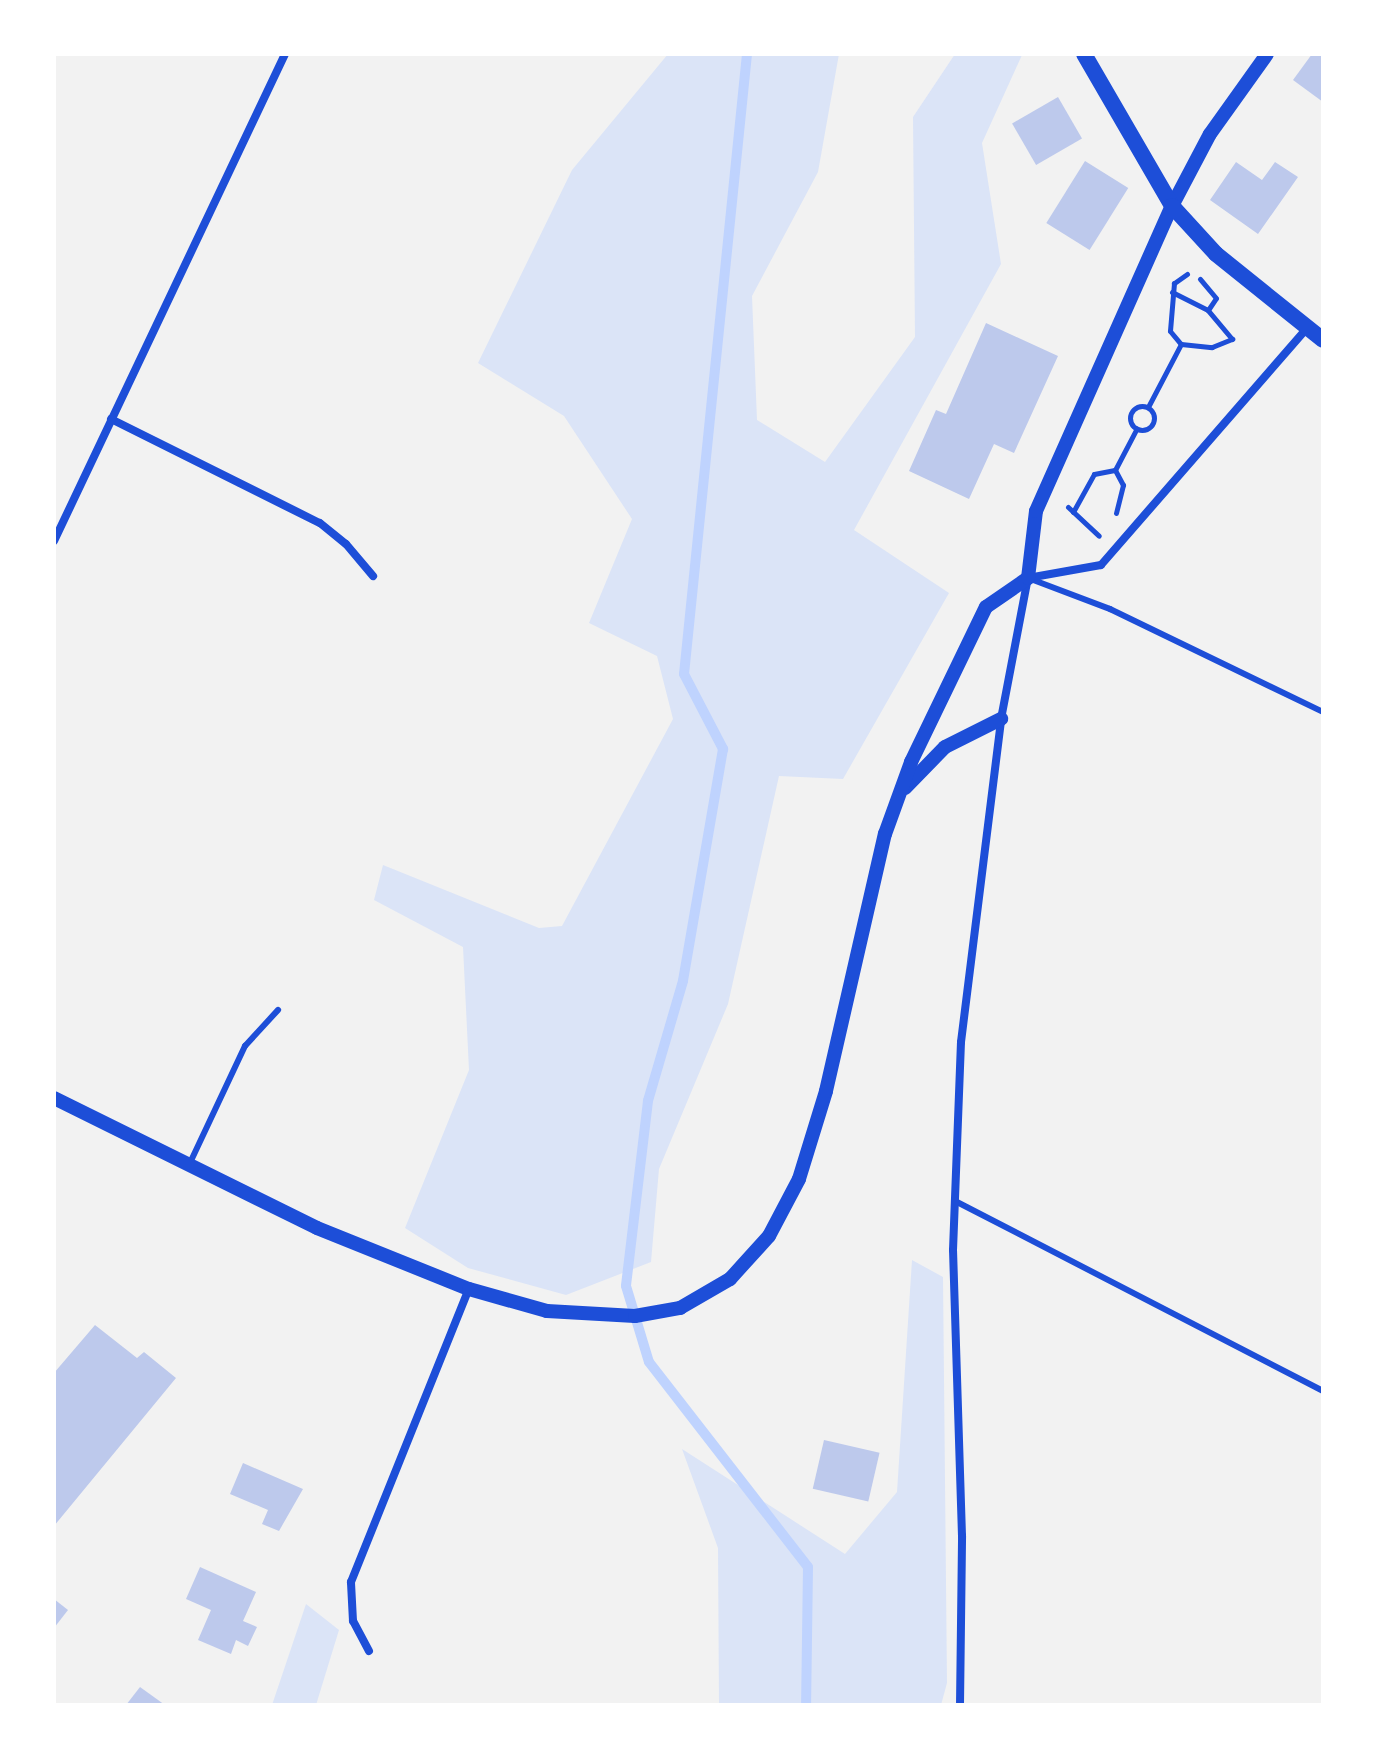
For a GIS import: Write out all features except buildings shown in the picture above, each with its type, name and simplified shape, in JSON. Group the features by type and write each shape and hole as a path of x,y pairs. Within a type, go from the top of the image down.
{"main road":[{"path":"1084,54 1172,206 1216,254 1323,340"}],"street":[{"path":"54,541 285,54"},
{"path":"960,1705 962,1536 953,1250 961,1042 1001,719 1028,578 1036,511 1172,206 1210,134 1267,54"},
{"path":"54,1098 317,1228 469,1289 547,1311 635,1316 680,1308 730,1279 769,1236 799,1179 826,1091 885,834 900,794 986,607 1028,578 1101,565 1307,328"},
{"path":"111,419 320,523 346,544 373,576"},
{"path":"900,794 945,747 1001,719"},
{"path":"369,1651 353,1621 351,1582 469,1289"}],"lane":[{"path":"1028,578 1110,609 1323,712"},
{"path":"189,1165 245,1046 278,1010"},
{"path":"957,1202 1323,1391"}],"path":[{"path":"1181,344 1168,321 1172,292 1179,276 1187,274"},
{"path":"1200,279 1216,298 1208,310"},
{"path":"1172,292 1208,310 1232,339 1212,347 1181,344"},
{"path":"1137,428 1131,413 1148,407 1181,344"},
{"path":"1115,470 1137,428 1154,421 1148,407"},
{"path":"1115,470 1123,485 1123,501 1103,540 1070,510 1094,474 1115,470"}],"shaded area":[{"path":"668,54 839,54 818,172 752,296 757,420 825,462 915,337 913,117 955,54 1022,55 982,143 1001,264 854,530 949,593 843,779 779,776 728,1004 659,1169 651,1262 566,1295 468,1268 405,1228 469,1070 463,947 374,900 383,865 539,928 562,926 673,719 657,656 589,623 632,519 564,416 478,363 572,170"},
{"path":"912,1260 943,1277 947,1683 941,1705 719,1705 718,1548 682,1449 845,1554 897,1492"},
{"path":"306,1604 339,1630 316,1705 272,1705"}],"waterway":[{"path":"747,54 684,674 723,749 683,981 648,1101 626,1286 649,1362 808,1567 806,1705"}]}
